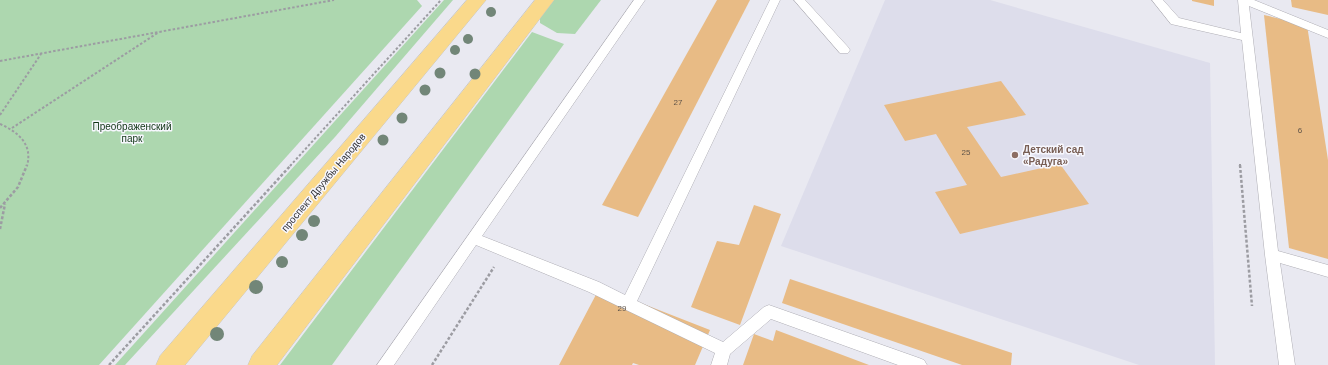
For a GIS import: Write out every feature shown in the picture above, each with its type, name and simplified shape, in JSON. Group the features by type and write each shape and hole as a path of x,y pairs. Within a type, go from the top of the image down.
{"main road":[{"name":"проспект Дружбы Народов","path":"169,365 477,0"},
{"path":"261,365 545,0"}],"lane":[{"path":"385,365 472,238 640,0"},
{"path":"628,304 775,0"},
{"path":"799,0 844,50"},
{"path":"1157,0 1175,21 1248,38"},
{"path":"1287,365 1272,255 1243,0 1328,34"},
{"path":"472,238 594,287 724,350"},
{"path":"1272,255 1328,271"},
{"path":"719,365 724,350 769,312 920,365"}],"path":[{"path":"0,62 334,0"},
{"path":"108,365 441,0"},
{"path":"12,128 161,31"},
{"path":"0,115 41,54"},
{"path":"0,124 12,128 23,137 29,150 28,166 20,185 0,208"},
{"path":"0,229 5,203"},
{"path":"432,365 504,251"}],"shaded area":[{"name":"Детский сад «Радуга»","path":"885,0 990,0 1210,63 1215,365 1139,365 781,246"}],"green space":[{"name":"Преображенский парк","path":"0,0 417,0 422,6 99,365 0,365"},
{"path":"444,0 453,0 335,137 125,365 115,365"},
{"path":"552,0 601,0 575,34 557,33 540,23 540,15"},
{"path":"532,32 564,44 332,365 280,365"}],"building":[{"path":"717,0 750,0 638,217 602,205"},
{"path":"1214,0 1214,6 1192,1"},
{"path":"1291,0 1328,0 1328,15 1292,7"},
{"path":"1264,15 1307,25 1328,160 1328,259 1289,248"},
{"path":"1001,81 1026,115 967,127 1001,177 1060,164 1089,204 960,234 935,192 967,185 936,134 905,141 884,105"},
{"path":"754,205 781,214 740,325 691,307 717,241 739,245"},
{"path":"790,279 1012,353 1011,365 962,365 782,303"},
{"path":"600,287 710,330 695,365 639,365 633,363 632,365 559,365"},
{"path":"776,330 869,365 743,365 754,334 773,341"}],"place":[{"name":"Детский сад «Радуга»","path":"1015,155"}]}
